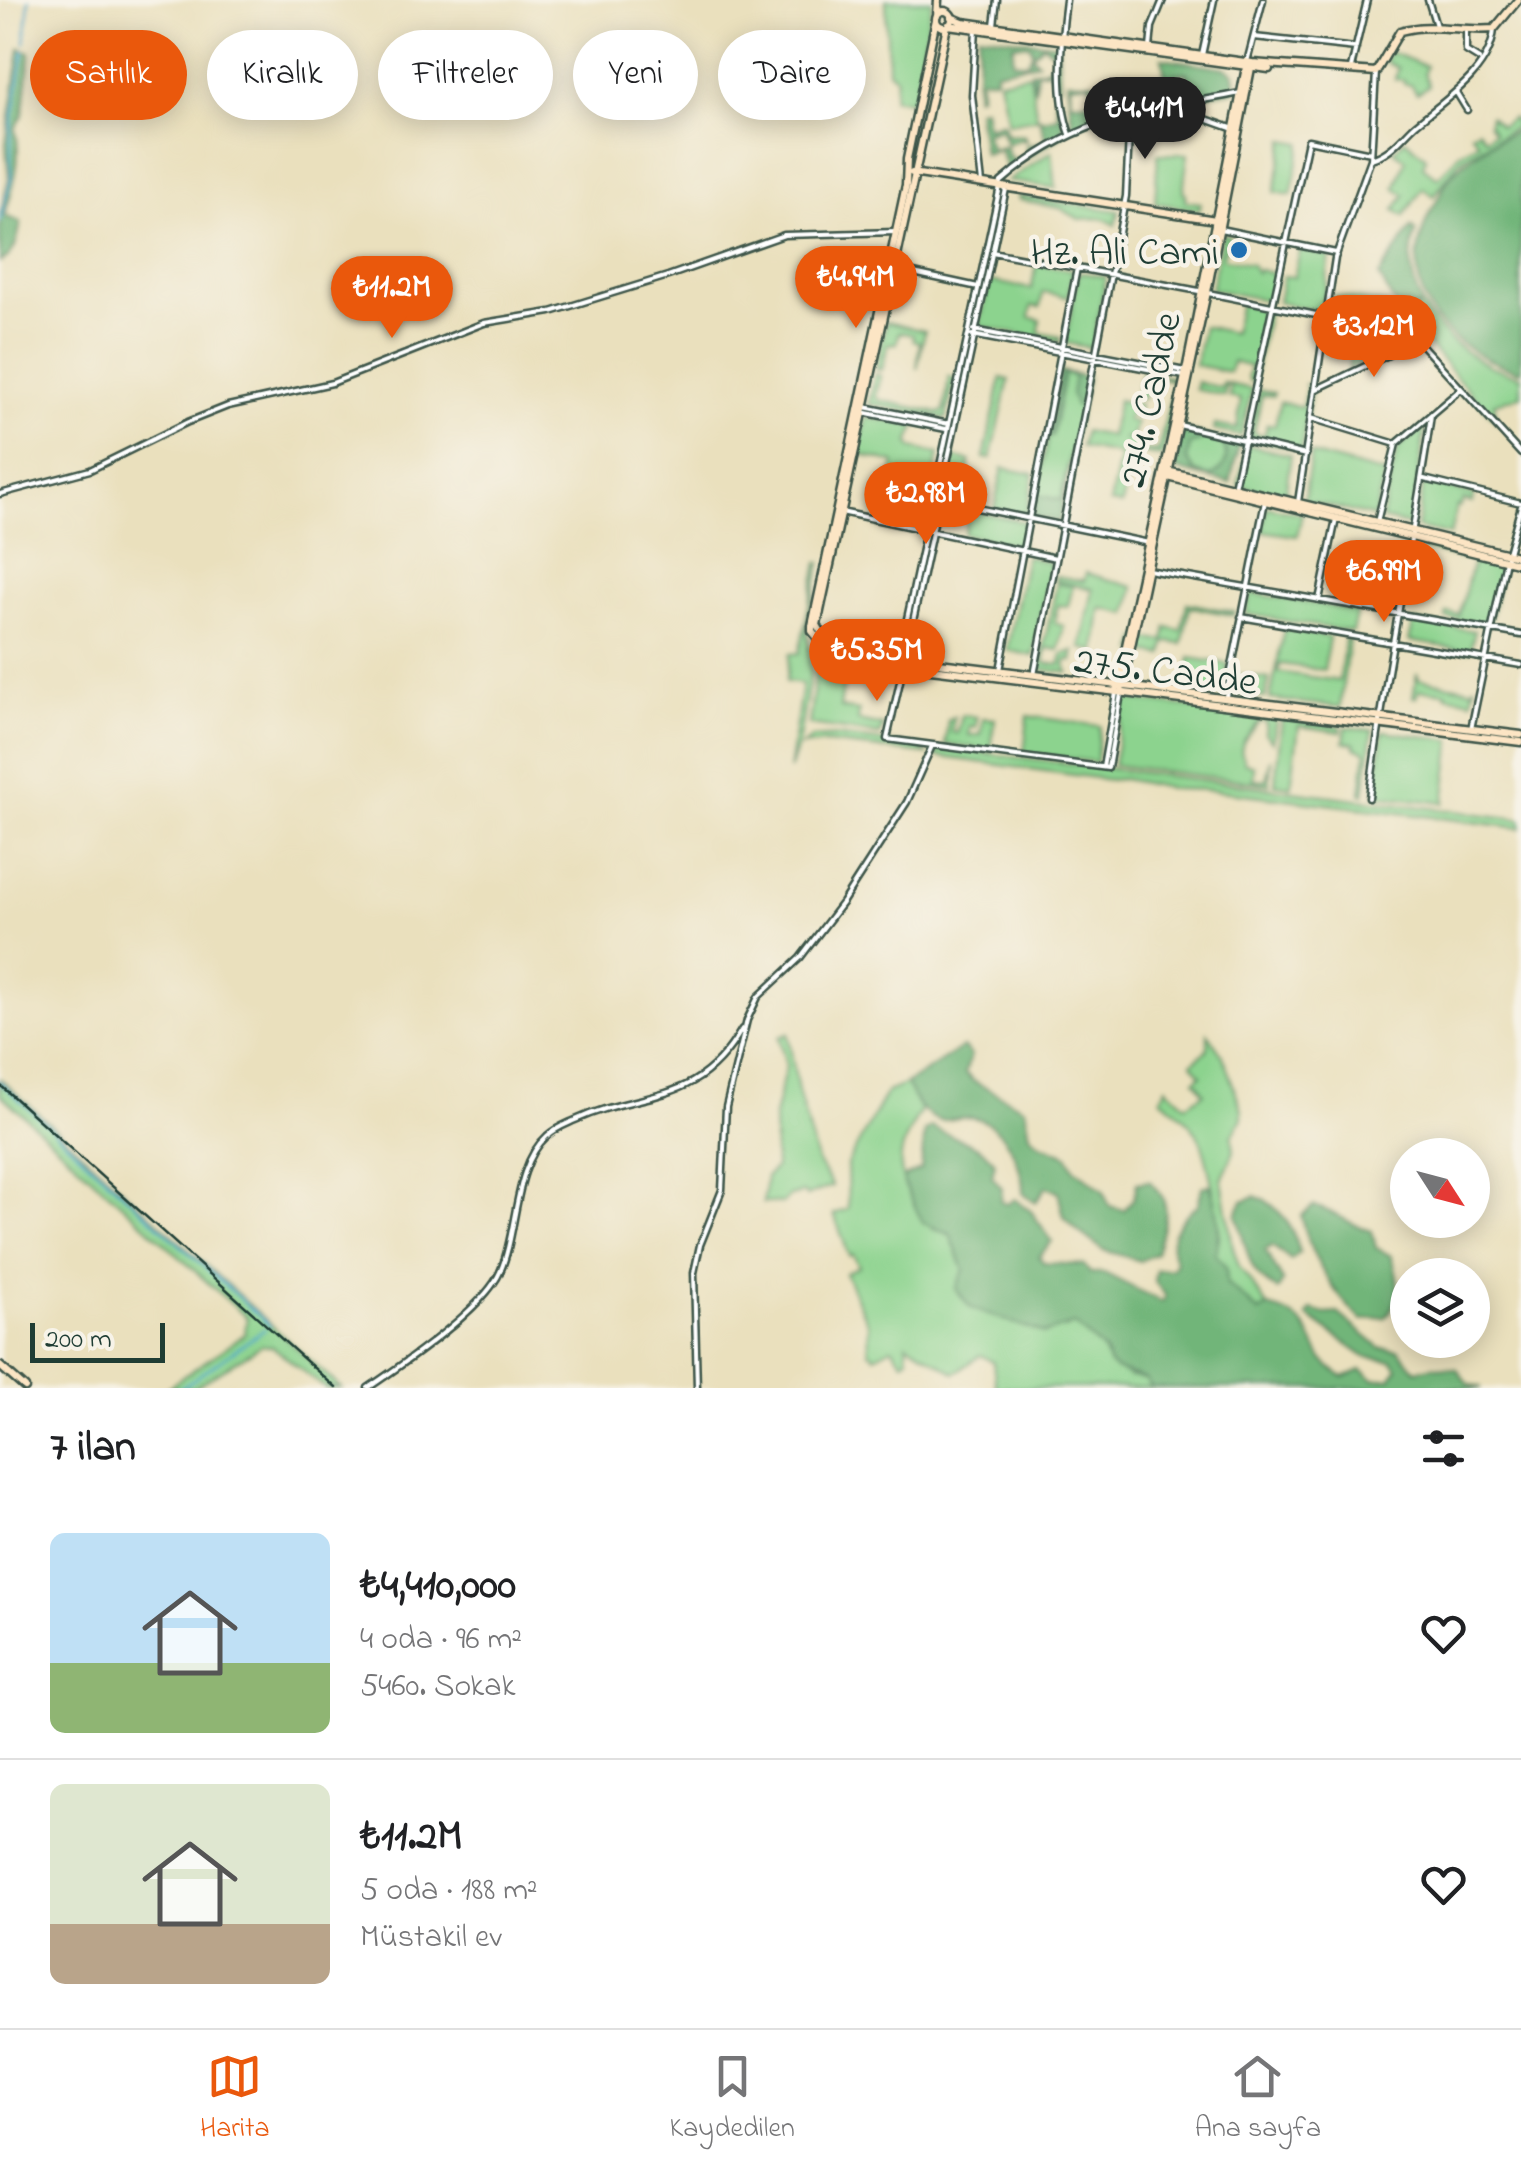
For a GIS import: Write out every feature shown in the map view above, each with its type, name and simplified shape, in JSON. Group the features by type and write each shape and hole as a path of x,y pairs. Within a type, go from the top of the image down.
{"street":[{"path":"942,0 899,232 839,511 1056,558"},
{"path":"910,173 949,20 942,0"},
{"path":"994,26 998,0"},
{"path":"1066,0 1062,38 1065,119 1070,134"},
{"path":"1150,50 1152,27 1163,0"},
{"path":"1202,55 1214,0"},
{"name":"274. Cadde","path":"932,745 1105,767 1262,0"},
{"path":"1351,71 1366,0"},
{"path":"1428,0 1436,26"},
{"path":"1234,487 1308,140 1372,156 1388,152 1456,92 1493,39 1494,29 1518,0"},
{"path":"936,18 942,12 949,20 976,29 1249,65"},
{"path":"936,18 940,26 949,20 1062,38"},
{"path":"1297,506 1336,254 1372,156 1376,72 1399,32 1436,26 1466,32 1494,29"},
{"path":"976,29 972,95 982,184"},
{"path":"1466,32 1466,52 1480,60"},
{"path":"1254,37 1356,48"},
{"path":"1150,50 1297,72 1376,72"},
{"path":"368,1388 453,1322 495,1281 532,1157 546,1137 592,1113 663,1096 692,1082 724,1056 758,997 800,958 842,903 907,802 932,745 887,739 971,332 992,252 1002,180 1070,134 1130,114 1242,89 1232,64"},
{"name":"274. Cadde","path":"1219,223 1249,65"},
{"path":"1456,92 1467,110"},
{"path":"1168,106 1234,129"},
{"path":"1033,678 1124,205 1130,114"},
{"path":"910,173 1219,223 1336,254"},
{"path":"971,332 1003,187"},
{"path":"0,494 90,470 228,406 332,384 470,328 503,318 551,312 658,280 778,237 795,233 899,232"},
{"path":"992,252 1326,317"},
{"path":"891,268 978,287"},
{"path":"1000,670 1076,268"},
{"path":"971,332 1188,374 1166,474"},
{"path":"1316,389 1418,341 1521,454"},
{"path":"1377,522 1396,444 1461,389"},
{"path":"860,409 951,427"},
{"path":"1370,798 1379,721 1414,534 1430,415"},
{"path":"1311,418 1396,444"},
{"path":"1179,425 1306,455"},
{"path":"929,530 951,427"},
{"path":"1166,474 1234,487 1336,518 1521,560"},
{"path":"1166,474 1414,534"},
{"path":"1422,478 1521,504 1471,729"},
{"path":"938,500 1151,544"},
{"path":"1225,702 1265,501"},
{"name":"275. Cadde","path":"839,511 812,626 833,651 1521,739"},
{"path":"1319,600 1336,518"},
{"name":"274. Cadde","path":"1120,690 1151,544"},
{"path":"1148,570 1521,635"},
{"path":"1241,617 1521,665"},
{"name":"275. Cadde","path":"901,662 1000,670 1033,678"},
{"name":"275. Cadde","path":"1379,721 1471,729 1521,739"},
{"path":"697,1388 694,1273 700,1244 722,1190 729,1087 747,1020"},
{"path":"0,1366 25,1388"}],"green space":[{"path":"886,0 932,0 914,102 893,98 896,77 888,71"},
{"path":"979,34 1058,44 1060,85 1055,85 1051,70 1037,71 1035,90 1031,71 1047,68 1056,55 1043,44 1033,54 1030,45 1013,44 1013,61 1027,63 1031,55 1038,62 996,71 996,78 980,78 980,94 976,96"},
{"path":"20,48 30,52 30,59 23,115 15,129 16,173 4,216 21,222 13,251 0,262 0,216 9,178 6,144"},
{"path":"1389,52 1426,66 1424,73 1429,86 1417,93 1404,80 1395,79 1398,68 1385,62"},
{"path":"1162,58 1227,68 1234,73 1236,90 1170,102 1168,95 1191,90 1187,73 1165,77"},
{"path":"1030,74 1037,118 1008,123 999,80"},
{"path":"1161,79 1165,103 1111,115 1104,86 1092,88 1090,82 1070,84 1071,102 1092,101 1095,119 1074,127 1067,80 1124,84"},
{"path":"1055,98 1060,98 1064,134 1007,171 1000,150 983,154 977,109 984,108 987,127 1002,122 1006,134 1024,135 1026,141 1006,144 1000,128 985,133 991,149 1005,146 1011,160 1026,156 1026,146 1046,141 1039,117 1058,116"},
{"path":"1490,116 1501,126 1512,118 1518,125 1460,160 1434,196 1423,188 1404,216 1395,210 1405,195 1395,188 1406,160 1394,151 1405,139 1426,157 1423,166 1438,178 1459,153 1479,142 1471,133 1478,129 1485,138 1494,132 1488,123"},
{"path":"1521,128 1518,371 1489,360 1444,328 1429,308 1420,284 1417,259 1423,231 1450,177 1478,152"},
{"path":"1285,140 1302,143 1291,195 1275,192"},
{"path":"1052,151 1056,188 1008,181"},
{"path":"1158,154 1188,154 1183,192 1185,201 1200,203 1199,210 1155,203"},
{"path":"1018,196 1119,211 1116,225 1102,218 1079,219 1060,208 1019,200"},
{"path":"1412,227 1416,231 1412,268 1422,305 1401,315 1379,276"},
{"path":"1222,234 1229,235 1223,258 1251,264 1256,273 1259,270 1276,274 1270,301 1211,289"},
{"path":"1300,250 1330,256 1322,312 1278,302 1283,276 1294,277"},
{"path":"1037,264 1073,270 1068,297 1043,292 1040,307 1032,306 1030,317 1040,320 1039,333 1060,337 1059,342 979,326 990,281 1031,289"},
{"path":"1079,272 1106,277 1092,348 1065,343"},
{"path":"1334,296 1386,304 1411,340 1348,369 1358,313 1341,310 1338,328 1329,327"},
{"path":"1240,303 1268,311 1253,382 1247,375 1252,367 1232,362 1229,372 1195,365 1203,326 1233,333"},
{"path":"1422,305 1464,351 1521,376 1521,395 1494,403 1497,422 1401,315"},
{"path":"886,322 925,331 917,369 920,342 913,340 913,335 899,332 897,343 888,344 882,370 876,369"},
{"path":"1060,371 1087,377 1057,522 1033,516"},
{"path":"1060,371 1087,377 1081,407 1075,406 1071,394 1074,376 1064,374 1052,436 1048,436"},
{"path":"1142,372 1179,379 1162,457 1134,451 1122,505 1110,503 1120,455 1081,447 1084,431 1110,436 1118,400 1139,405 1137,416 1129,414 1127,420 1136,423 1132,438 1123,439 1134,442 1135,448 1158,452 1174,381 1149,376 1143,399 1136,398"},
{"path":"875,374 881,376 876,396 879,400 939,413 944,411 949,377 955,378 946,419 869,404"},
{"path":"1001,378 1009,380 991,459 984,458"},
{"path":"1197,382 1222,388 1223,383 1252,389 1241,436 1214,430 1215,425 1237,429 1241,400 1229,397 1231,386 1226,385 1224,396 1195,389"},
{"path":"1304,384 1312,385 1301,450 1248,438 1259,390 1274,393 1262,395 1254,432 1260,435 1265,434 1267,424 1275,425 1280,402 1302,407 1307,386"},
{"path":"866,417 916,426 909,444 912,448 939,454 924,525 883,517 895,463 858,454"},
{"path":"1425,426 1412,526 1381,519 1398,448"},
{"path":"1182,430 1239,444 1230,483 1174,469"},
{"path":"1182,430 1239,444 1230,483 1174,469","holes":["1207,437 1223,445 1223,468 1210,476 1195,472 1187,459 1190,446"]},
{"path":"1073,440 1059,522 1034,517 1037,495 1061,500"},
{"path":"1247,445 1291,455 1285,496 1238,485"},
{"path":"1311,454 1385,474 1374,517 1304,500"},
{"path":"951,457 970,461 962,502 942,498"},
{"path":"1003,468 1034,474 1026,515 994,509"},
{"path":"1424,482 1474,495 1472,503 1463,500 1457,506 1450,535 1417,528"},
{"path":"1267,506 1302,514 1297,536 1262,531"},
{"path":"969,510 1025,522 1020,546 964,534"},
{"path":"1421,544 1503,564 1489,625 1446,618 1447,613 1459,615 1473,561 1416,548"},
{"path":"1026,556 1051,563 1033,656 1007,650"},
{"path":"818,563 807,627 811,672 798,745 789,770 802,684 786,682 790,654 799,653"},
{"path":"1086,573 1134,587 1128,614 1101,608 1096,651 1081,648 1093,589 1055,581 1056,576 1084,581"},
{"path":"1057,583 1073,586 1068,606 1058,605 1054,623 1064,626 1059,650 1047,648 1044,663 1060,665 1063,654 1074,651 1072,661 1067,660 1065,665 1069,673 1039,669"},
{"path":"1250,593 1357,611 1352,632 1246,614"},
{"path":"1187,603 1234,612 1233,615 1190,607 1182,644 1166,642 1163,655 1135,651 1138,638 1164,641 1167,627 1181,630"},
{"path":"1414,621 1475,631 1470,651 1409,641"},
{"path":"1284,629 1329,637 1324,670 1280,664 1278,672 1339,681 1345,639 1349,640 1340,707 1270,699"},
{"path":"830,657 847,663 840,708 859,711 858,721 883,726 880,735 809,725 816,671"},
{"path":"1190,658 1228,664 1222,693 1185,688"},
{"path":"1417,673 1419,679 1472,689 1475,685 1472,700 1446,692 1419,690 1417,697 1413,697"},
{"path":"1234,674 1269,679 1265,698 1230,694"},
{"path":"1125,699 1276,718 1273,742 1265,734 1266,721 1259,721 1244,740 1242,750 1245,763 1254,766 1253,779 1266,780 1271,758 1269,784 1113,765"},
{"path":"962,715 977,717 976,727 970,726 969,735 981,735 983,718 995,719 991,750 945,744 948,720 954,717 952,732 958,733"},
{"path":"1028,716 1100,726 1096,762 1024,753"},
{"path":"1282,719 1341,726 1341,732 1299,726 1291,786 1275,784"},
{"path":"1346,727 1373,730 1364,794 1361,793 1366,752 1355,747 1355,743 1344,742"},
{"path":"1383,731 1452,740 1444,803 1375,795"},
{"path":"835,736 919,746 927,754 826,743 802,746 811,738"},
{"path":"942,748 1521,819 1521,828 1212,790 1173,789 1123,779 933,756"},
{"path":"788,1034 817,1161 832,1186 806,1196 790,1196 783,1203 763,1203 766,1177 775,1168 774,1116 786,1066 779,1037"},
{"path":"1208,1034 1222,1054 1242,1110 1232,1136 1234,1151 1222,1180 1239,1266 1268,1307 1260,1312 1227,1284 1226,1268 1215,1254 1218,1222 1202,1145 1187,1121 1161,1098 1167,1087 1186,1105 1204,1093 1195,1080 1201,1075 1192,1063 1208,1049"},
{"path":"963,1047 971,1055 965,1073 1025,1108 1030,1134 1041,1144 1067,1155 1075,1169 1103,1190 1109,1206 1124,1210 1134,1198 1137,1183 1149,1181 1157,1189 1165,1214 1156,1253 1140,1261 1103,1250 1064,1217 1058,1191 1046,1187 1036,1202 1023,1193 1015,1156 991,1125 967,1117 940,1120 922,1109 906,1084"},
{"path":"0,1079 341,1388 325,1388 273,1347 262,1345 193,1388 167,1388 245,1334 247,1318 0,1094"},
{"path":"906,1084 921,1111 903,1146 901,1172 933,1229 950,1234 964,1270 962,1279 1064,1329 1074,1324 1080,1327 1099,1345 1108,1363 1130,1377 1145,1379 1152,1388 996,1388 993,1362 981,1355 955,1373 907,1343 908,1358 903,1361 892,1347 875,1356 869,1352 868,1324 845,1273 859,1266 853,1255 849,1256 834,1214 848,1209 847,1164 887,1092"},
{"path":"932,1127 974,1145 995,1162 992,1176 1002,1188 1001,1202 1008,1204 1015,1199 1030,1210 1052,1241 1039,1257 1044,1263 1084,1265 1090,1273 1104,1273 1162,1302 1166,1296 1154,1281 1156,1270 1172,1269 1176,1262 1172,1245 1175,1230 1198,1205 1202,1187 1210,1185 1218,1219 1215,1254 1226,1268 1227,1284 1259,1312 1268,1307 1298,1320 1330,1368 1344,1377 1361,1370 1374,1379 1390,1379 1398,1368 1392,1361 1365,1357 1307,1316 1312,1310 1338,1313 1380,1348 1390,1349 1390,1358 1406,1358 1416,1370 1434,1366 1457,1369 1467,1383 1482,1388 1152,1388 1145,1379 1116,1370 1108,1363 1105,1352 1074,1324 1044,1334 971,1308 956,1289 964,1270 950,1234 923,1223 904,1184 903,1178 921,1169 925,1131"},
{"path":"1255,1196 1272,1205 1284,1218 1300,1252 1291,1260 1272,1246 1265,1250 1283,1281 1278,1290 1253,1268 1236,1215 1243,1201"},
{"path":"1313,1206 1372,1231 1376,1248 1392,1258 1390,1311 1386,1317 1362,1320 1342,1299 1316,1259 1301,1216"}],"waterway":[{"path":"25,43 29,0"},
{"path":"0,221 11,179 11,129 24,50"},
{"path":"0,1082 270,1326"},
{"path":"181,1388 265,1329"}],"railway":[{"path":"0,1085 336,1388"}],"place":[{"name":"Hz. Ali Cami","path":"1239,250"}]}
